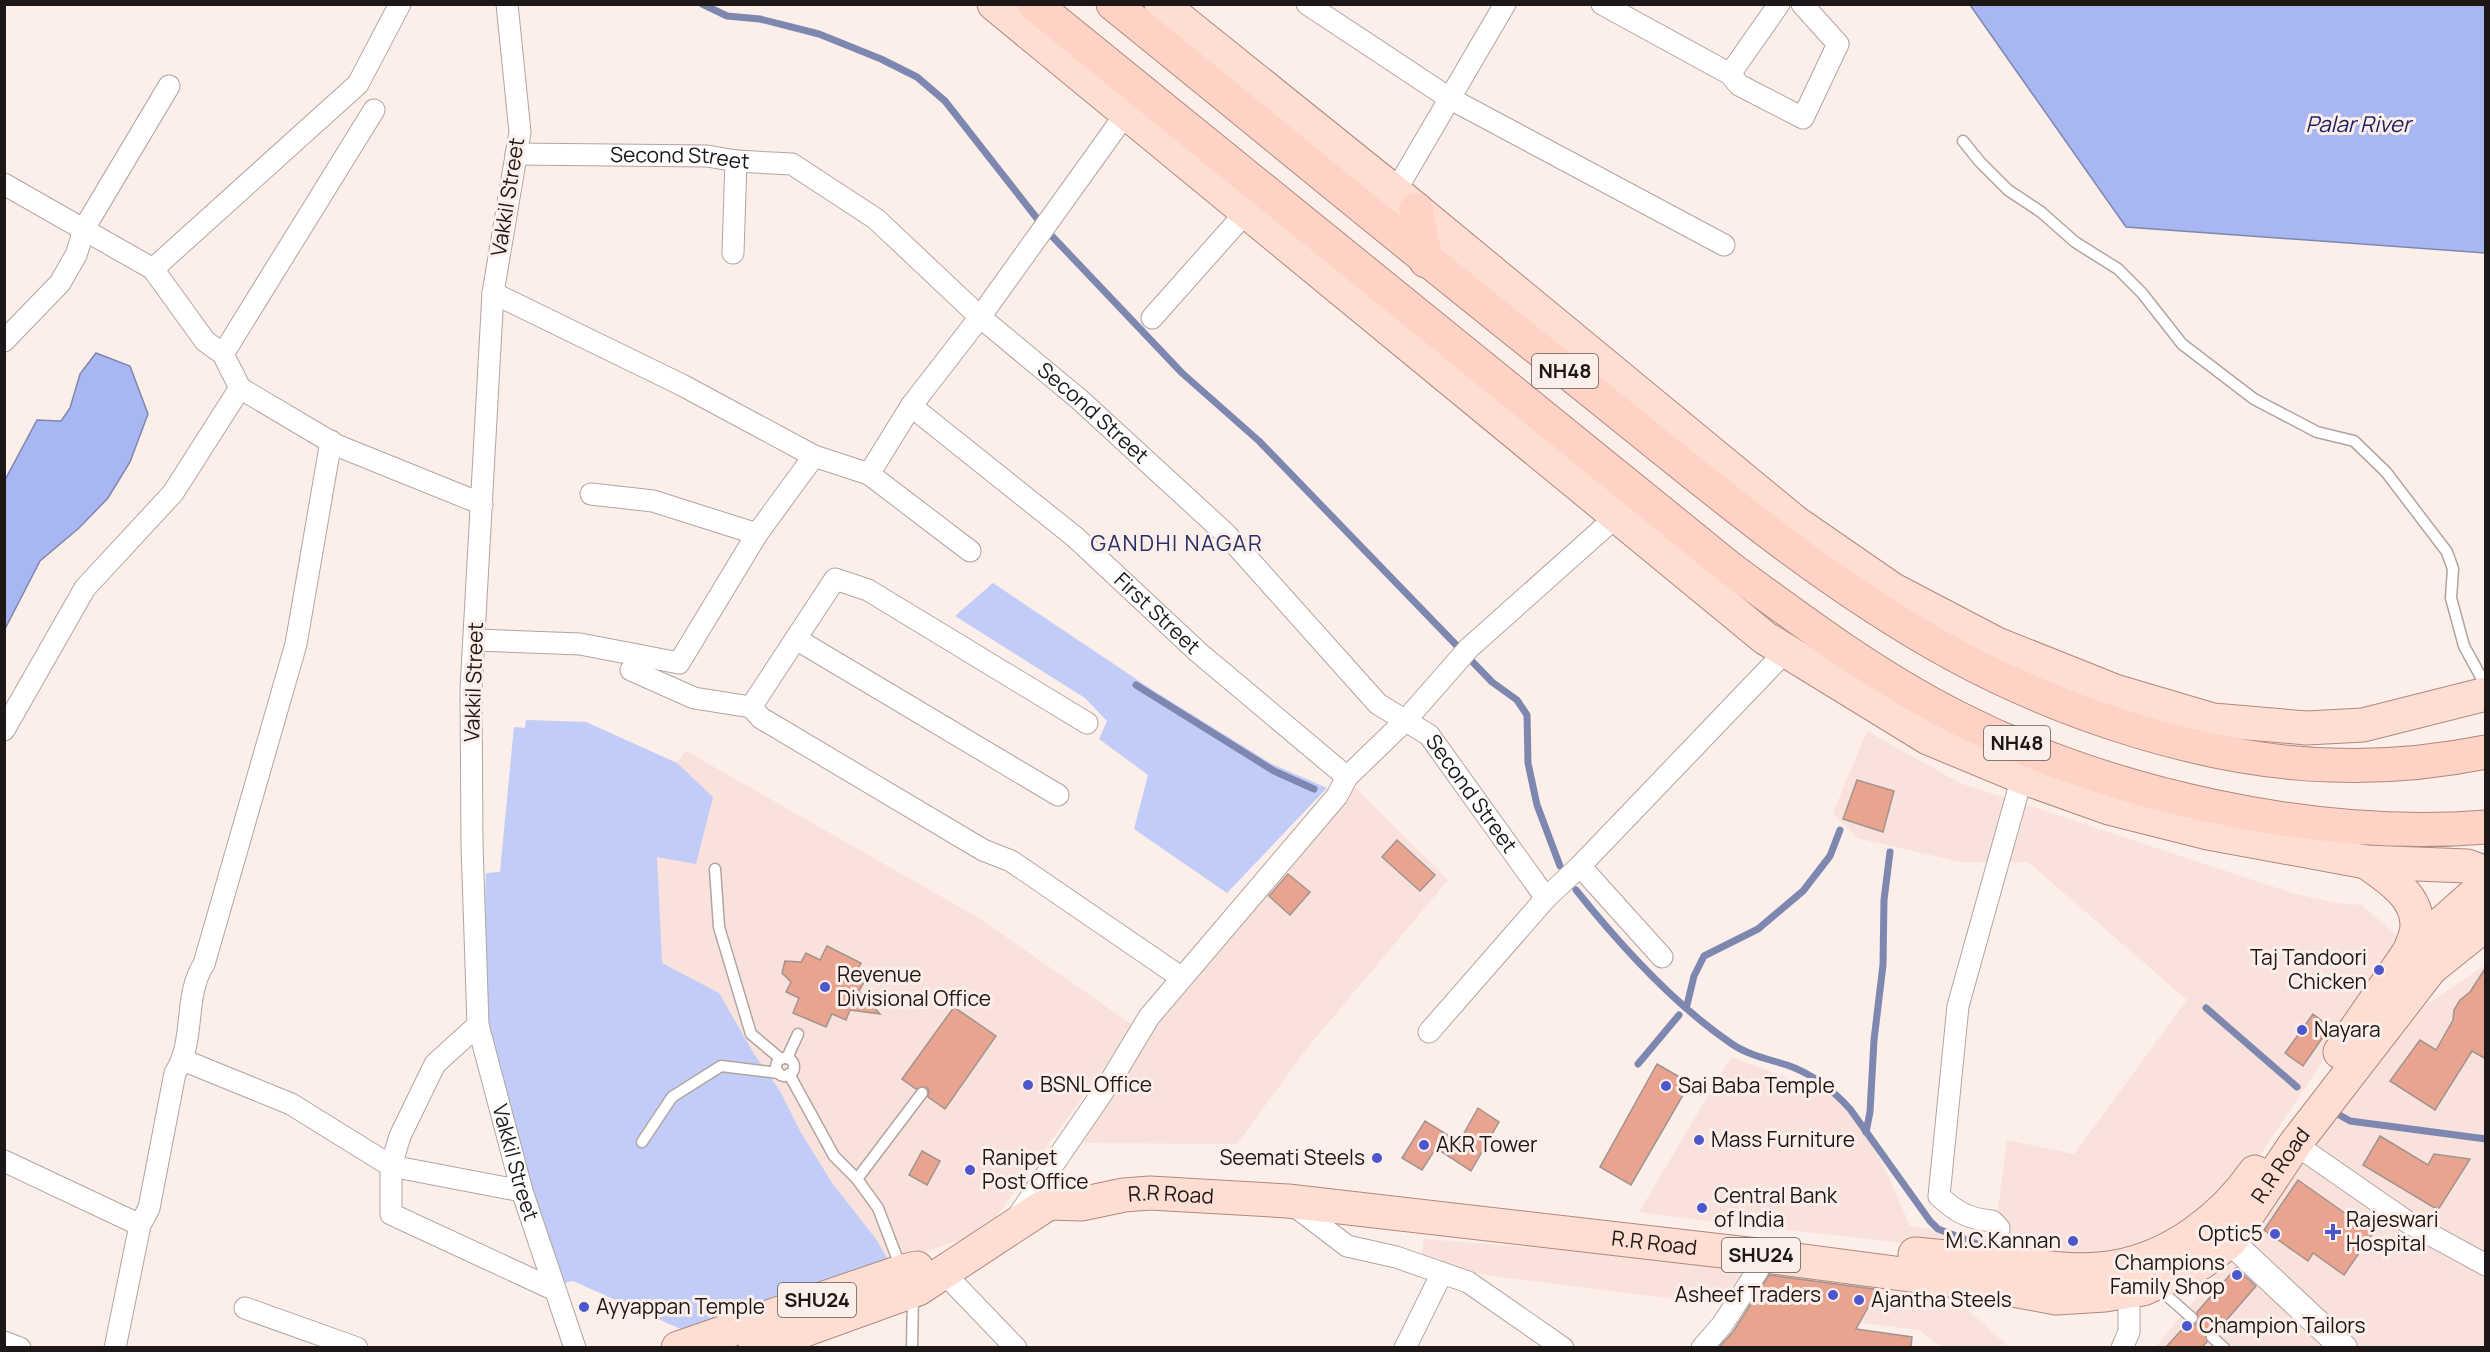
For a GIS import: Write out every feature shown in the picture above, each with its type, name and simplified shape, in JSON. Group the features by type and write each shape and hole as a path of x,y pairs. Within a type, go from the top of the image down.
{"highway":[{"name":"NH48","path":"1034,4 1731,569 1829,641 1959,718 2081,769 2244,811 2360,828 2437,831 2486,826"},
{"name":"NH48","path":"1113,4 1426,261 1747,515 1822,570 1956,655 2045,697 2135,731 2234,754 2332,765 2440,761 2486,752"},
{"path":"1405,201 1426,261"}],"main road":[{"path":"994,4 1756,630 1786,651 1928,738 2022,777 2109,808 2208,833 2366,862 2467,866 2486,873"},
{"path":"1161,4 1405,201 1795,522 1892,589 1997,644 2115,691 2213,720 2307,728 2364,724 2486,694"},
{"path":"2366,862 2396,884 2410,901 2430,957"},
{"path":"2430,957 2486,884"},
{"name":"SHU24","path":"2430,957 2486,924"},
{"name":"R.R Road","path":"1049,1203 1081,1204 1124,1195 1150,1193 1288,1201 1765,1256 1986,1285 2056,1298 2105,1295 2137,1279 2193,1236 2241,1193 2430,957"},
{"name":"R.R Road","path":"678,1347 950,1267 1008,1231 1075,1182 1152,1175 1271,1183 1754,1238 2060,1269 2112,1268 2137,1279 2201,1263 2230,1241 2295,1144 2430,957"},
{"name":"R.R Road","path":"755,1347 908,1281"}],"street":[{"path":"153,269 357,84 400,4"},
{"name":"Vakkil Street","path":"507,4 520,132 493,293 471,689 472,832 478,1025 522,1191 575,1347"},
{"path":"1307,4 1449,98 1724,245"},
{"path":"1405,201 1449,98 1506,4"},
{"path":"1602,4 1730,74 1739,85 1803,118 1838,44 1802,4"},
{"path":"1730,74 1779,4"},
{"path":"4,341 60,283 76,255 85,230 169,86"},
{"path":"223,354 374,110"},
{"path":"869,474 911,406 980,317 1127,112"},
{"name":"Second Street","path":"516,154 707,156 736,161 792,164 876,219 980,317 1079,399 1226,534 1378,704 1429,735 1546,898"},
{"path":"734,254 736,161"},
{"path":"4,184 153,269 205,341 223,354 240,388 331,441 482,504"},
{"path":"1152,318 1247,211"},
{"path":"493,293 682,385 814,456 869,474 970,551"},
{"path":"4,730 85,588 173,493 240,388"},
{"name":"First Street","path":"911,406 1075,537 1198,652 1347,777"},
{"path":"115,1347 140,1225 149,1208 175,1072 183,1060 196,977 204,964 296,644 331,441"},
{"path":"474,640 580,644 679,663 757,534 814,456"},
{"path":"591,494 654,501 757,534"},
{"path":"1008,1231 1111,1080 1149,1017 1337,796 1347,777 1406,722 1460,658 1617,516"},
{"path":"751,707 835,579 868,590 1087,723"},
{"path":"796,639 1058,795"},
{"path":"1429,1032 1546,898 1580,866 1786,651"},
{"path":"631,670 694,698 751,707 771,724 983,850 1011,861 1182,978"},
{"path":"1997,1262 1999,1228 1992,1221 1973,1219 1956,1212 1939,1196 1958,1006 2022,777"},
{"path":"1580,866 1662,957"},
{"path":"478,1025 435,1064 400,1136 392,1166 391,1214 555,1290"},
{"path":"183,1060 291,1104 392,1166 522,1191"},
{"path":"2295,1144 2409,1223 2486,1265"},
{"path":"4,1161 140,1225"},
{"path":"1288,1201 1347,1246 1396,1257 1468,1282 1563,1347"},
{"path":"2230,1241 2344,1347"},
{"path":"950,1267 1016,1347"},
{"path":"1702,1347 1722,1325 1758,1270"},
{"path":"1405,1347 1442,1273"},
{"path":"2122,1347 2129,1332 2137,1279"},
{"path":"245,1308 357,1347"},
{"path":"4,1342 20,1347"}],"lane":[{"path":"1963,141 2008,190 2042,212 2075,242 2118,269 2142,293 2182,344 2253,399 2317,432 2354,441 2386,472 2447,552 2454,569 2451,598 2464,646 2486,686"},
{"path":"715,869 719,927 751,1034 793,1064 784,1074"},
{"path":"784,1059 798,1034"},
{"path":"642,1142 672,1097 721,1066 784,1074"},
{"path":"784,1074 834,1156 857,1179 878,1208 908,1281 912,1347"},
{"path":"857,1179 922,1093"},
{"path":"2137,1279 2192,1318"},
{"path":"2212,1337 2224,1347"}],"shaded area":[{"path":"993,583 1154,691 1272,764 1327,788 1227,893 1134,829 1148,775 1099,739 1107,721 1085,698 955,616"},
{"path":"526,720 586,722 676,763 686,751 979,918 1134,1026 985,1232 683,1330 573,1281 555,1285 486,873 500,872 514,727 525,728"},
{"path":"526,720 586,722 677,763 713,797 696,864 657,857 662,963 719,993 754,1054 780,1091 800,1131 832,1183 876,1239 889,1262 683,1330 573,1281 555,1285 515,1152 482,992 486,873 500,872 514,727 525,728"},
{"path":"1867,731 1960,783 2292,893 2336,903 2362,905 2403,941 2244,1179 2164,1239 2069,1261 1639,1212 1731,1057 1843,1098 1883,1164 1910,1226 1994,1239 2007,1140 2074,1154 2187,1000 2028,862 1960,862 1857,838 1833,813"},
{"path":"1353,785 1448,880 1308,1047 1237,1144 1083,1143 1157,1018"},
{"path":"2485,965 2485,1347 2155,1348 2229,1258 2329,1121 2419,1010"},
{"path":"1424,1239 1837,1271 1948,1292 2009,1347 1941,1347 1919,1330 1485,1275 1421,1261"}],"water":[{"name":"Palar River","path":"1970,5 2485,5 2485,253 2126,227"},
{"path":"96,353 130,366 148,414 130,462 108,498 79,528 40,561 5,629 5,480 37,420 61,421 70,408 80,374"}],"building":[{"path":"1857,780 1894,791 1883,832 1843,819"},
{"path":"1397,840 1435,875 1420,891 1382,857"},
{"path":"1288,874 1310,892 1290,915 1269,896"},
{"name":"Revenue Divisional Office","path":"827,946 861,963 854,977 864,982 859,991 880,1014 850,1010 846,1020 832,1014 826,1027 793,1013 799,998 786,992 791,982 782,973 785,961 801,962 806,953 820,960"},
{"path":"2486,967 2486,1059 2472,1051 2435,1110 2390,1081 2420,1040 2436,1050 2453,1020 2454,1010 2460,1000 2470,992"},
{"path":"954,1007 996,1036 945,1109 928,1097 929,1091 926,1087 916,1089 902,1079"},
{"path":"2313,1014 2330,1027 2303,1066 2285,1053"},
{"path":"1657,1064 1690,1083 1631,1185 1600,1167"},
{"path":"1478,1108 1499,1122 1471,1171 1436,1148 1422,1170 1402,1158 1425,1121 1459,1142"},
{"path":"2380,1136 2428,1165 2434,1154 2470,1159 2438,1210 2363,1165"},
{"path":"922,1151 940,1161 927,1185 909,1175"},
{"path":"2298,1180 2373,1233 2344,1275 2313,1253 2308,1261 2264,1230"},
{"path":"2236,1268 2256,1286 2217,1331 2206,1332 2207,1342 2202,1347 2166,1347 2187,1324 2194,1325 2198,1322 2197,1312"},
{"path":"1769,1275 1874,1289 1877,1291 1856,1329 1912,1337 1911,1347 1719,1347 1733,1332"}],"waterway":[{"path":"702,4 727,16 760,19 819,34 881,59 917,77 945,101 1039,221"},
{"path":"1050,234 1182,373 1259,441 1492,682 1517,700 1527,715 1528,763 1537,805 1560,866"},
{"path":"1136,685 1274,771 1314,789"},
{"path":"1687,1005 1694,976 1704,956 1758,929 1803,891 1830,856 1840,830"},
{"path":"1866,1132 1870,1112 1874,1040 1883,965 1884,900 1890,852"},
{"path":"1576,890 1648,973 1710,1028 1745,1051 1805,1073 1836,1095 1850,1109 1930,1221 1938,1229 1977,1244"},
{"path":"2206,1008 2297,1087"},
{"path":"1638,1064 1679,1015"},
{"path":"2336,1113 2350,1121 2486,1139"}],"place":[{"name":"Taj Tandoori Chicken","path":"2379,970"},
{"name":"Revenue Divisional Office","path":"825,987"},
{"name":"Nayara","path":"2302,1030"},
{"name":"BSNL Office","path":"1028,1085"},
{"name":"Sai Baba Temple","path":"1666,1086"},
{"name":"Mass Furniture","path":"1699,1140"},
{"name":"AKR Tower","path":"1424,1145"},
{"name":"Seemati Steels","path":"1377,1158"},
{"name":"Ranipet Post Office","path":"970,1170"},
{"name":"Central Bank of India","path":"1702,1208"},
{"name":"Rajeswari Hospital","path":"2333,1232"},
{"name":"Optic5","path":"2275,1234"},
{"name":"M.C.Kannan","path":"2073,1241"},
{"name":"Champions Family Shop","path":"2237,1275"},
{"name":"Asheef Traders","path":"1833,1295"},
{"name":"Ajantha Steels","path":"1859,1300"},
{"name":"Ayyappan Temple","path":"584,1307"},
{"name":"Champion Tailors","path":"2187,1326"}],"district":[{"name":"GANDHI NAGAR","path":"1177,543"}]}
